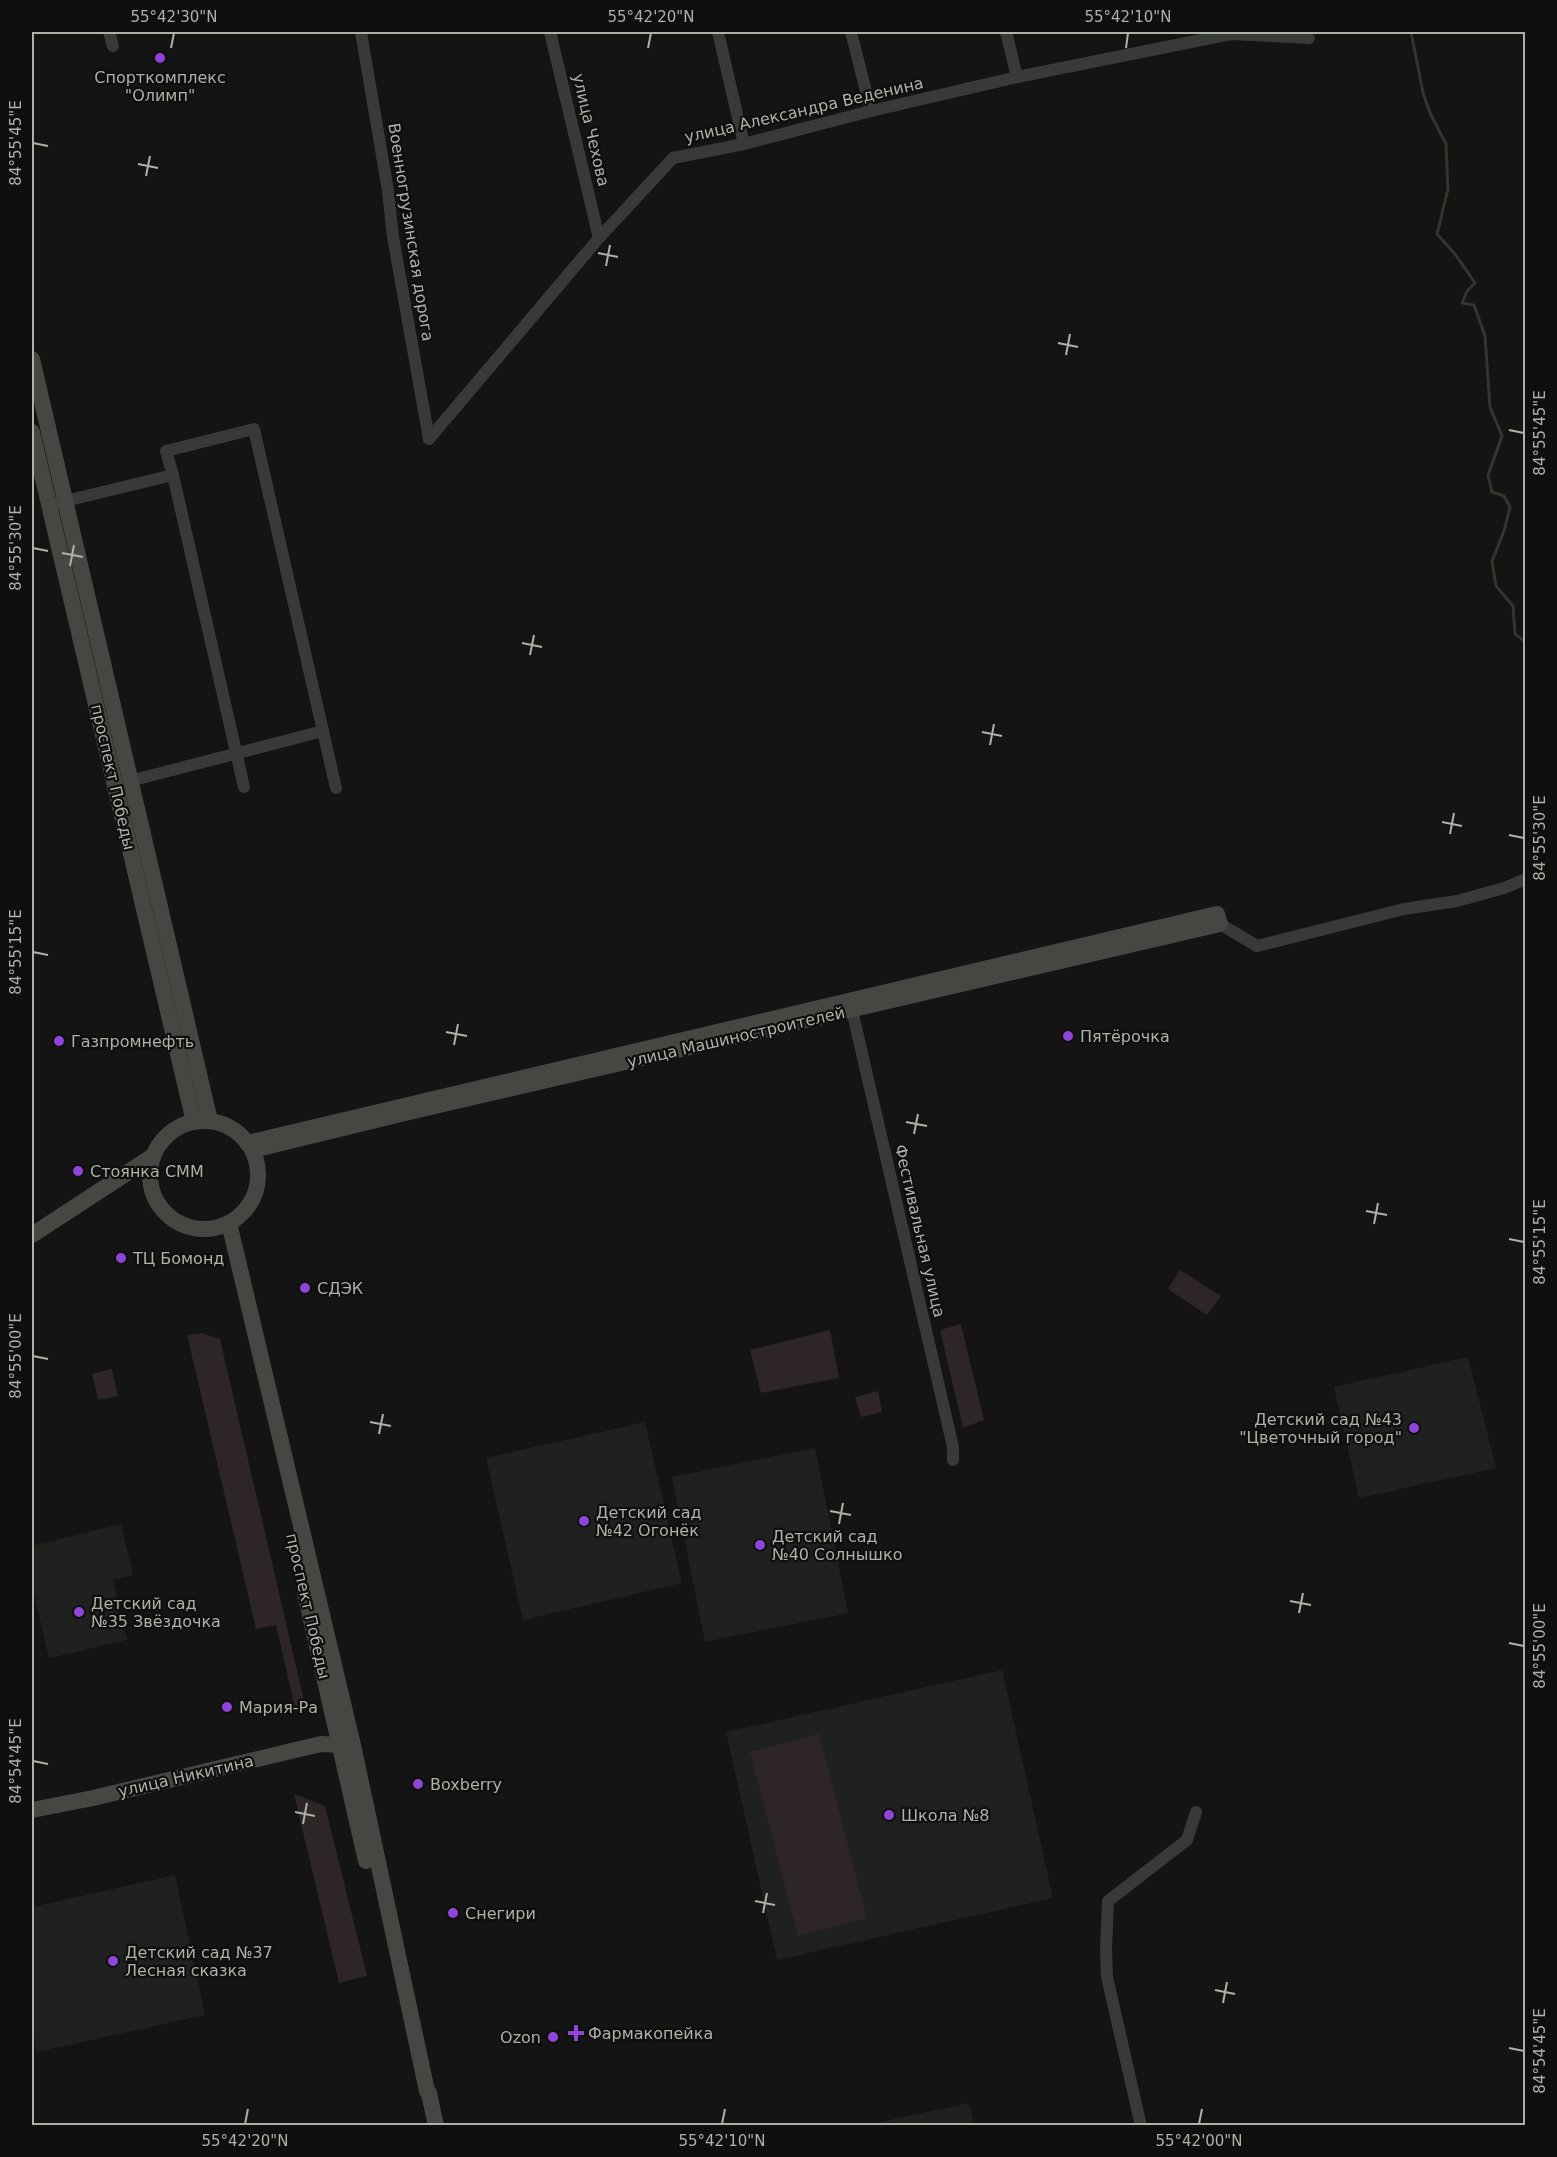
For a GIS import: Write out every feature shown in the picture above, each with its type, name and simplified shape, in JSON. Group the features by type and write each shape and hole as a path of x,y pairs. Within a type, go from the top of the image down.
{"main road":[{"path":"32,359 57,503 130,781 202,1121"},
{"name":"проспект Победы","path":"32,432 57,503 202,1121"},
{"path":"250,1147 1217,914 1220,924"},
{"name":"улица Машиностроителей","path":"250,1147 1220,924"},
{"path":"202,1121 225,1125 239,1133 250,1147 258,1173 255,1196 236,1220 205,1230 188,1227 172,1220 160,1207 152,1192 150,1174 153,1156 162,1140 176,1128 202,1121"},
{"path":"32,1235 153,1156"},
{"path":"32,1248 104,1197 150,1174"},
{"path":"225,1225 351,1737 426,2091 429,2093 436,2126"},
{"name":"проспект Победы","path":"225,1225 425,2126"},
{"name":"улица Никитина","path":"32,1810 93,1798 321,1744 339,1745"}],"street":[{"path":"110,32 113,46"},
{"name":"Военногрузинская дорога","path":"361,32 388,191 393,237 429,439"},
{"name":"улица Чехова","path":"550,32 599,237"},
{"path":"718,32 744,144"},
{"path":"851,32 871,111"},
{"path":"1006,32 1017,77"},
{"name":"улица Александра Веденина","path":"429,439 599,237 672,158 744,144 1017,77 1231,34 1309,38"},
{"path":"244,787 166,451 254,429 336,788"},
{"path":"57,503 172,476"},
{"path":"130,781 323,731"},
{"path":"1220,924 1257,946 1404,909 1457,901 1504,888 1526,879"},
{"name":"Фестивальная улица","path":"852,1010 953,1447 953,1460"},
{"path":"1141,2126 1107,1977 1108,1901 1187,1840 1196,1812"}],"shaded area":[{"path":"1180,1270 1221,1296 1207,1315 1168,1289"},
{"path":"961,1324 984,1420 963,1428 940,1330"},
{"path":"830,1330 839,1378 761,1393 750,1350"},
{"path":"202,1333 220,1339 306,1709 296,1712 276,1625 256,1629 187,1335"},
{"name":"Детский сад №43 \"Цветочный город\"","path":"1468,1357 1496,1468 1359,1498 1334,1387"},
{"path":"112,1369 118,1396 98,1400 92,1374"},
{"path":"878,1391 882,1412 861,1417 855,1397"},
{"name":"Детский сад №42 Огонёк","path":"645,1422 682,1583 523,1620 486,1458"},
{"name":"Детский сад №40 Солнышко","path":"815,1448 848,1613 705,1642 672,1477"},
{"name":"Детский сад №35 Звёздочка","path":"121,1524 133,1575 113,1580 127,1640 49,1658 32,1585 32,1546"},
{"name":"Школа №8","path":"1002,1670 1053,1898 777,1960 726,1732"},
{"path":"819,1734 867,1918 798,1936 750,1752"},
{"path":"294,1794 325,1806 367,1976 339,1983"},
{"name":"Детский сад №37 Лесная сказка","path":"175,1875 205,2015 37,2052 32,2028 32,1907"},
{"path":"969,2103 974,2125 867,2125"}],"waterway":[{"path":"1411,32 1423,93 1430,113 1446,144 1448,189 1437,234 1455,254 1475,283 1467,291 1462,303 1474,305 1485,336 1490,407 1502,436 1488,475 1492,492 1504,496 1510,507 1504,531 1492,561 1496,586 1513,606 1515,634 1526,642"}],"place":[{"name":"Спорткомплекс \"Олимп\"","path":"160,58"},
{"name":"Пятёрочка","path":"1068,1036"},
{"name":"Газпромнефть","path":"59,1041"},
{"name":"Стоянка СММ","path":"78,1171"},
{"name":"ТЦ Бомонд","path":"121,1258"},
{"name":"СДЭК","path":"305,1288"},
{"name":"Детский сад №43 \"Цветочный город\"","path":"1414,1428"},
{"name":"Детский сад №42 Огонёк","path":"584,1521"},
{"name":"Детский сад №40 Солнышко","path":"760,1545"},
{"name":"Детский сад №35 Звёздочка","path":"79,1612"},
{"name":"Мария-Ра","path":"227,1707"},
{"name":"Boxberry","path":"418,1784"},
{"name":"Школа №8","path":"889,1815"},
{"name":"Снегири","path":"453,1913"},
{"name":"Детский сад №37 Лесная сказка","path":"113,1961"},
{"name":"Фармакопейка","path":"576,2033"},
{"name":"Ozon","path":"553,2037"}]}
